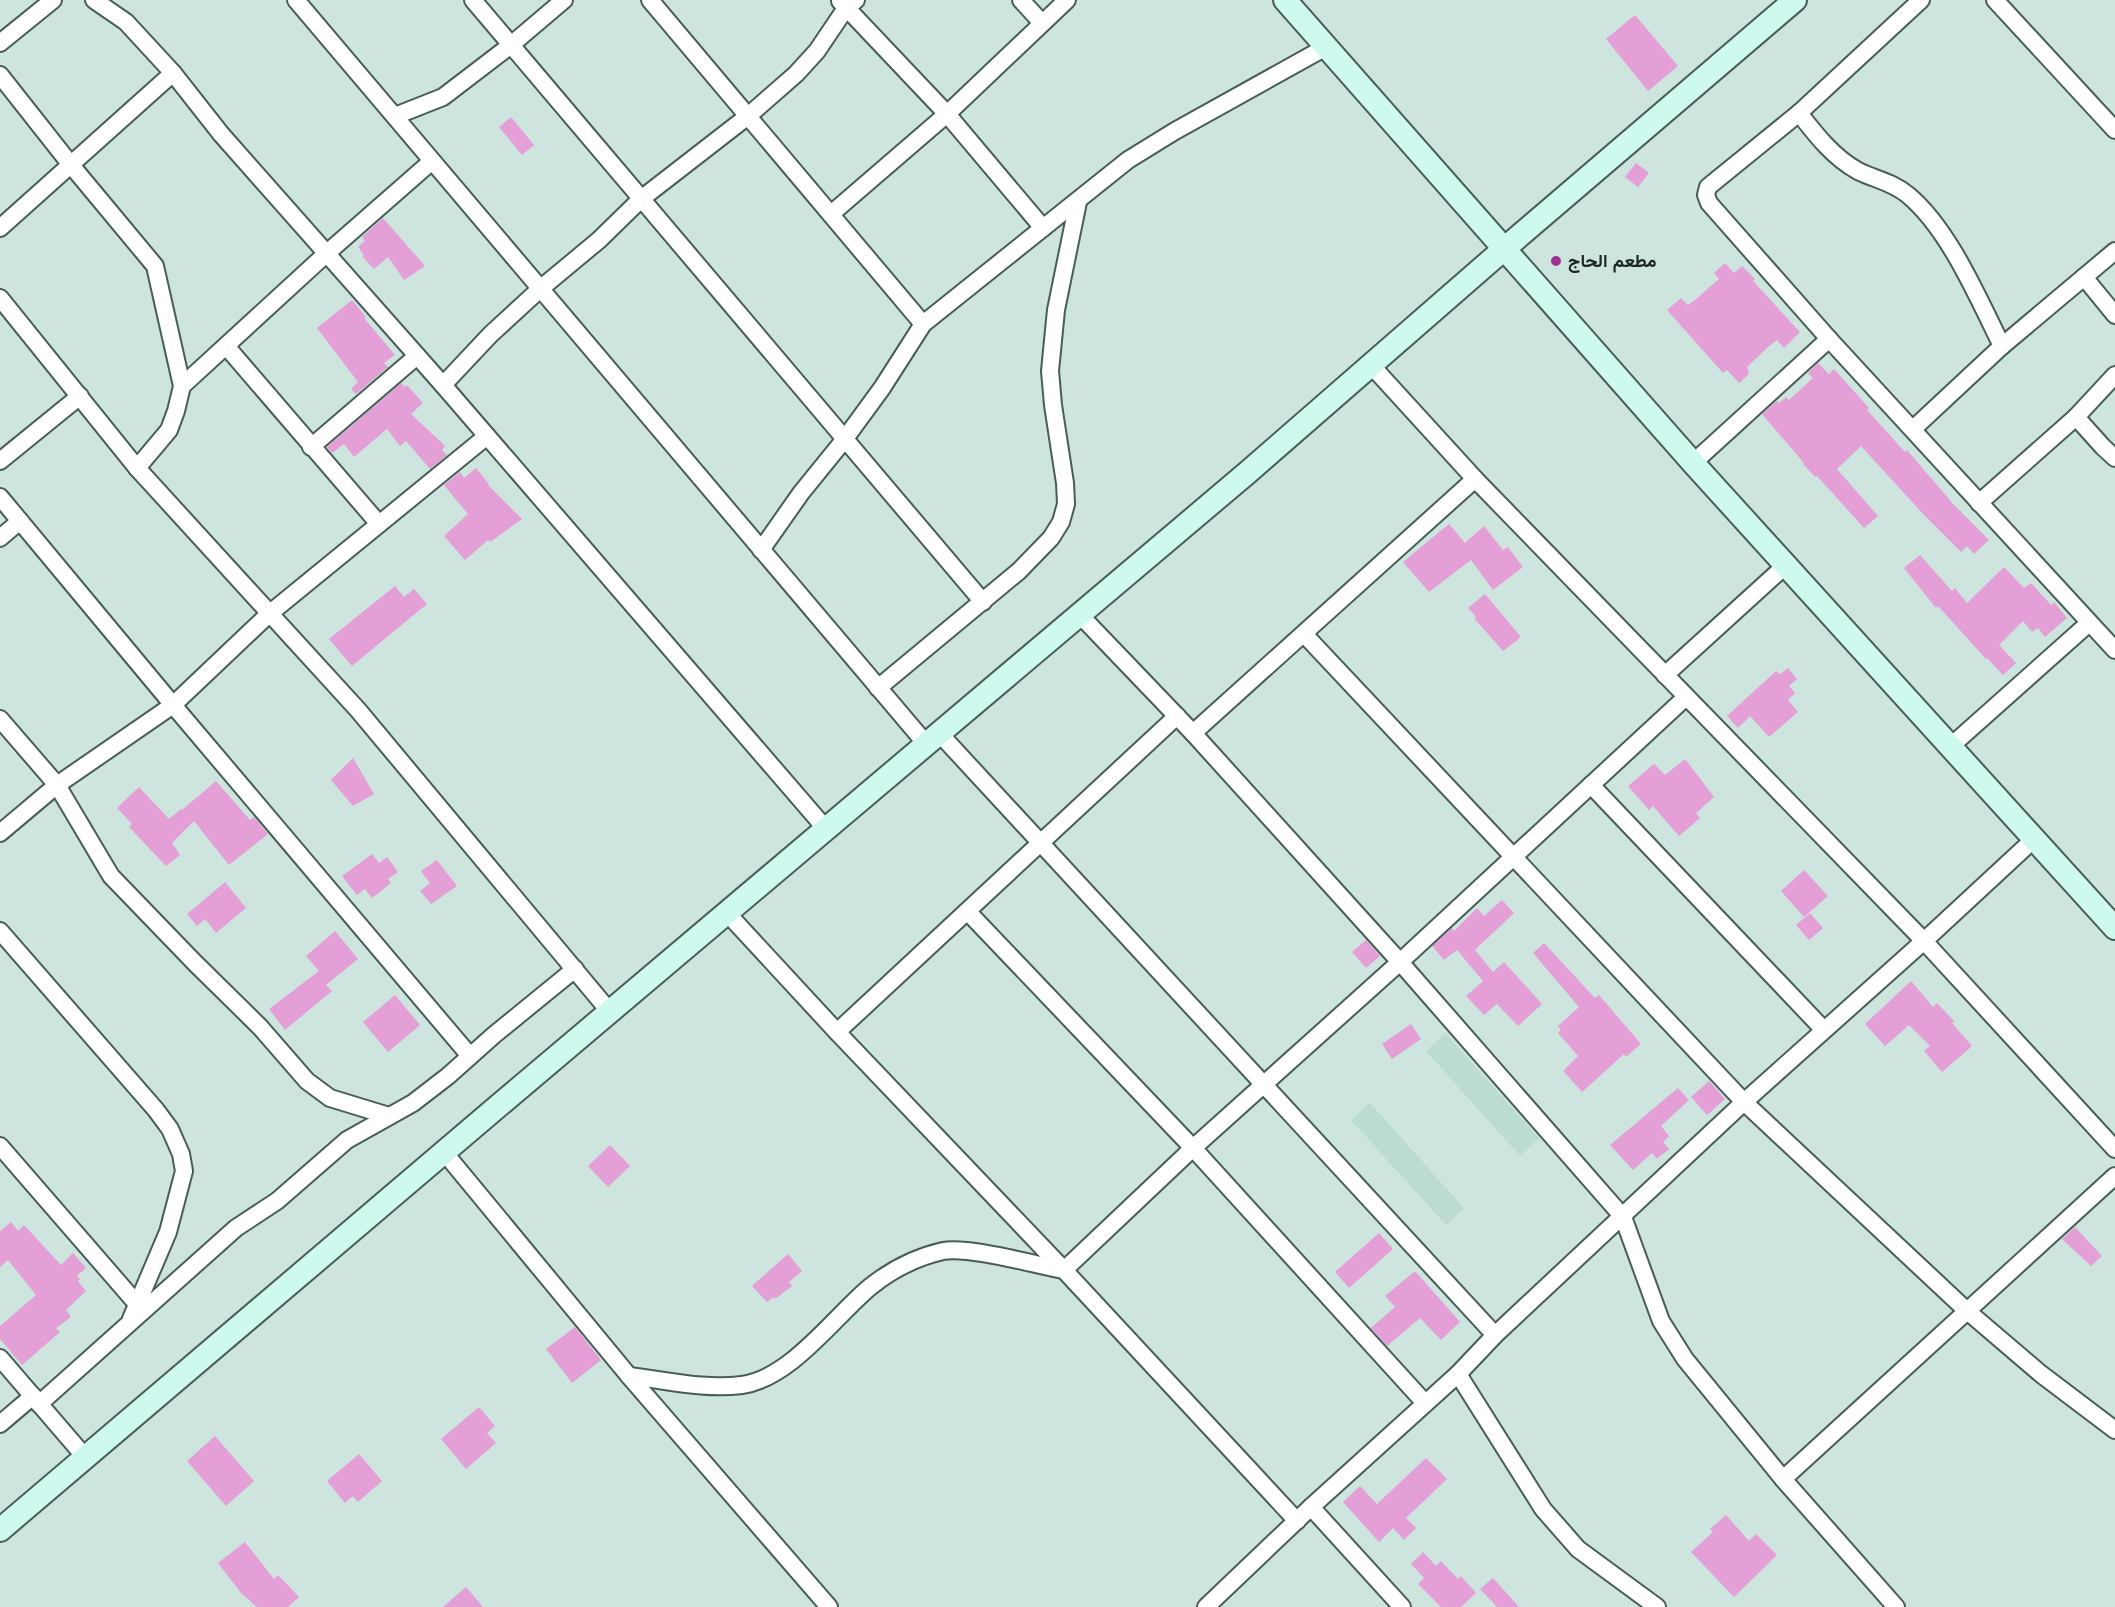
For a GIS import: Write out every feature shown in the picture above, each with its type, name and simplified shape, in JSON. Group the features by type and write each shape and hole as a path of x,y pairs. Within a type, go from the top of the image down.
{"street":[{"path":"0,43 53,0"},
{"path":"94,0 126,22 173,73 221,134 487,436 826,829"},
{"path":"296,0 878,688 1040,844 1495,1335"},
{"path":"473,0 983,602"},
{"path":"395,116 443,97 511,45 564,0"},
{"path":"650,0 923,324"},
{"path":"1021,0 1042,23"},
{"path":"831,214 947,114 1067,0"},
{"path":"1285,0 1693,463 2115,928"},
{"path":"0,1530 933,740 1795,0"},
{"path":"1921,0 1799,113 1708,187 1706,195 1709,203 1828,339 2115,650"},
{"path":"1995,0 2115,130"},
{"path":"443,386 484,341 540,289 589,249 641,199 748,116 796,74 817,51 847,3 947,114 1042,228"},
{"path":"761,550 801,493 882,388 923,324 1128,160 1166,136 1326,47"},
{"path":"0,228 173,73"},
{"path":"0,75 155,266 182,386 169,430 137,468"},
{"path":"1799,113 1817,136 1848,164 1890,183 1906,193 1923,210 1958,261 2002,346"},
{"path":"182,386 327,253 432,161"},
{"path":"878,688 1019,572 1051,538 1061,522 1066,504 1065,483 1050,371 1056,310 1078,202"},
{"path":"1912,429 2002,346 2115,251"},
{"path":"2084,277 2115,315"},
{"path":"0,298 137,468 358,710 610,1012"},
{"path":"1693,463 1828,339"},
{"path":"226,346 379,524"},
{"path":"311,447 417,356"},
{"path":"1371,365 1475,479 1924,941 2115,1149"},
{"path":"1979,503 2076,417 2115,375"},
{"path":"0,461 80,396"},
{"path":"2076,417 2115,458"},
{"path":"0,833 57,785 173,705 269,614 487,436"},
{"path":"1193,734 1475,479"},
{"path":"0,497 470,1056"},
{"path":"0,538 20,520"},
{"path":"1665,675 1786,565"},
{"path":"1079,614 1177,716 1400,962 1623,1217 1661,1321 1690,1367 1783,1479 1896,1607"},
{"path":"1951,746 2090,623"},
{"path":"1304,634 1744,1102 1966,1310 2041,1374 2115,1430"},
{"path":"1064,1270 1193,1148 1400,962 1686,697"},
{"path":"837,1032 1177,716"},
{"path":"0,719 57,785 111,876 260,1026 307,1081 330,1098 389,1116"},
{"path":"1591,785 1824,1030"},
{"path":"1206,1607 1311,1507 1458,1374 1495,1335 1744,1102 2034,839"},
{"path":"968,912 1193,1148 1425,1403"},
{"path":"727,913 1297,1521"},
{"path":"0,931 156,1110 170,1129 181,1154 184,1171 168,1232 129,1324"},
{"path":"0,1424 36,1400 129,1324 236,1228 277,1201 347,1140 413,1103 575,969"},
{"path":"0,1146 137,1304"},
{"path":"444,1152 629,1376 830,1607"},
{"path":"1783,1479 2115,1176"},
{"path":"629,1376 709,1387 744,1385 778,1371 804,1350 869,1287 888,1273 911,1261 945,1251 971,1252 1064,1270"},
{"path":"0,1358 86,1458"},
{"path":"1458,1374 1543,1509 1578,1549 1657,1607"},
{"path":"1311,1507 1402,1607"}],"shaded area":[{"path":"1445,1033 1539,1138 1520,1156 1426,1051"},
{"path":"1370,1103 1464,1208 1446,1225 1351,1120"}],"building":[{"path":"1635,15 1678,66 1648,91 1606,39"},
{"path":"511,117 534,145 522,155 499,127"},
{"path":"1636,163 1649,173 1638,187 1625,177"},
{"path":"383,218 425,266 404,280 388,257 374,269 362,256 364,255 358,247 365,241 362,237"},
{"path":"1725,263 1734,273 1742,266 1800,332 1784,348 1777,340 1768,347 1747,367 1749,374 1739,383 1727,370 1723,373 1667,310 1681,298 1688,305 1696,299 1719,279 1714,273"},
{"path":"352,300 395,355 384,363 388,367 356,394 351,389 358,382 317,328"},
{"path":"1818,363 1829,374 1834,369 1905,452 1907,450 1955,506 1989,540 1974,554 1967,546 1961,552 1861,446 1837,469 1878,516 1864,528 1817,476 1815,477 1803,464 1762,414 1777,401 1779,403 1786,397 1789,400 1813,378 1808,373"},
{"path":"401,383 405,387 407,385 423,403 411,414 445,446 442,450 447,455 430,469 406,441 400,446 387,429 354,457 344,444 332,453 327,447"},
{"path":"476,468 488,485 522,519 490,542 488,540 465,560 444,536 468,514 444,485 460,472 464,478"},
{"path":"1449,524 1465,543 1484,526 1503,550 1508,547 1523,567 1493,590 1471,560 1429,592 1403,562"},
{"path":"1920,555 1952,591 1955,588 1967,603 2004,567 2024,588 2031,583 2051,605 2054,602 2067,618 2045,637 2038,628 2032,632 2023,621 1999,645 2016,663 2003,675 1938,606 1936,608 1904,568"},
{"path":"395,586 404,597 414,589 427,604 352,666 329,639"},
{"path":"1485,594 1521,637 1503,651 1468,608"},
{"path":"1788,668 1797,679 1789,686 1795,693 1788,700 1798,712 1769,737 1750,716 1738,728 1727,716 1776,671 1780,674"},
{"path":"353,758 374,794 353,806 331,780"},
{"path":"1685,759 1714,797 1696,813 1700,818 1679,836 1653,806 1649,810 1628,786 1654,764 1665,775"},
{"path":"216,781 250,820 254,817 268,834 229,865 194,821 172,843 180,855 166,866 129,827 132,824 117,808 139,787 169,819"},
{"path":"372,854 379,863 387,857 398,872 388,879 391,883 372,898 365,889 357,895 342,876"},
{"path":"437,860 457,886 431,904 420,891 430,883 421,871"},
{"path":"1804,870 1828,896 1804,917 1781,891"},
{"path":"225,882 246,908 216,933 205,919 197,926 187,914"},
{"path":"1502,900 1514,913 1475,950 1493,972 1504,962 1542,1004 1518,1026 1497,1004 1484,1015 1466,996 1483,981 1457,950 1444,960 1432,946 1452,928 1454,931 1477,908 1484,916"},
{"path":"1810,913 1823,928 1809,940 1796,925"},
{"path":"335,931 358,959 326,985 332,991 285,1030 269,1009 319,971 306,956"},
{"path":"1366,940 1380,956 1366,968 1352,952"},
{"path":"1544,943 1595,998 1599,995 1641,1044 1626,1057 1624,1054 1582,1092 1563,1071 1578,1056 1558,1033 1561,1030 1558,1026 1579,1007 1533,953"},
{"path":"1911,981 1933,1007 1937,1003 1954,1021 1952,1023 1972,1046 1942,1072 1924,1051 1930,1046 1909,1025 1885,1046 1865,1024"},
{"path":"395,995 420,1025 388,1052 363,1022"},
{"path":"1411,1024 1421,1039 1392,1059 1382,1044"},
{"path":"1709,1081 1725,1099 1707,1115 1691,1097"},
{"path":"1678,1088 1689,1100 1661,1126 1669,1136 1663,1142 1669,1149 1657,1159 1652,1153 1633,1170 1610,1145"},
{"path":"610,1145 630,1166 608,1187 588,1166"},
{"path":"11,1222 18,1231 24,1225 61,1265 73,1253 86,1268 77,1276 86,1291 66,1310 71,1317 56,1328 60,1332 22,1365 0,1339 0,1326 36,1295 8,1260 0,1267 0,1231"},
{"path":"2075,1227 2102,1256 2091,1266 2062,1239"},
{"path":"1379,1233 1393,1249 1349,1288 1335,1272"},
{"path":"788,1254 802,1271 789,1282 792,1286 767,1302 752,1286"},
{"path":"1415,1271 1460,1322 1441,1340 1420,1318 1387,1346 1371,1328 1395,1307 1385,1296"},
{"path":"575,1327 601,1360 572,1383 546,1349"},
{"path":"479,1407 495,1426 487,1433 496,1443 466,1469 441,1439"},
{"path":"215,1436 254,1481 226,1506 187,1461"},
{"path":"359,1454 382,1481 358,1502 353,1496 345,1503 327,1481"},
{"path":"1426,1458 1447,1479 1406,1518 1416,1528 1404,1540 1393,1528 1379,1542 1343,1502 1360,1486 1377,1504"},
{"path":"1726,1515 1749,1541 1756,1534 1777,1555 1734,1597 1691,1552 1713,1532 1710,1529"},
{"path":"245,1542 274,1579 278,1575 299,1597 288,1607 257,1607 241,1593 218,1563"},
{"path":"1423,1552 1436,1566 1441,1561 1458,1579 1461,1576 1476,1593 1461,1607 1441,1607 1418,1584 1424,1578 1411,1564"},
{"path":"1493,1578 1519,1607 1497,1607 1480,1589"},
{"path":"466,1587 483,1607 443,1607"}],"place":[{"name":"مطعم الحاج","path":"1556,261"}]}
